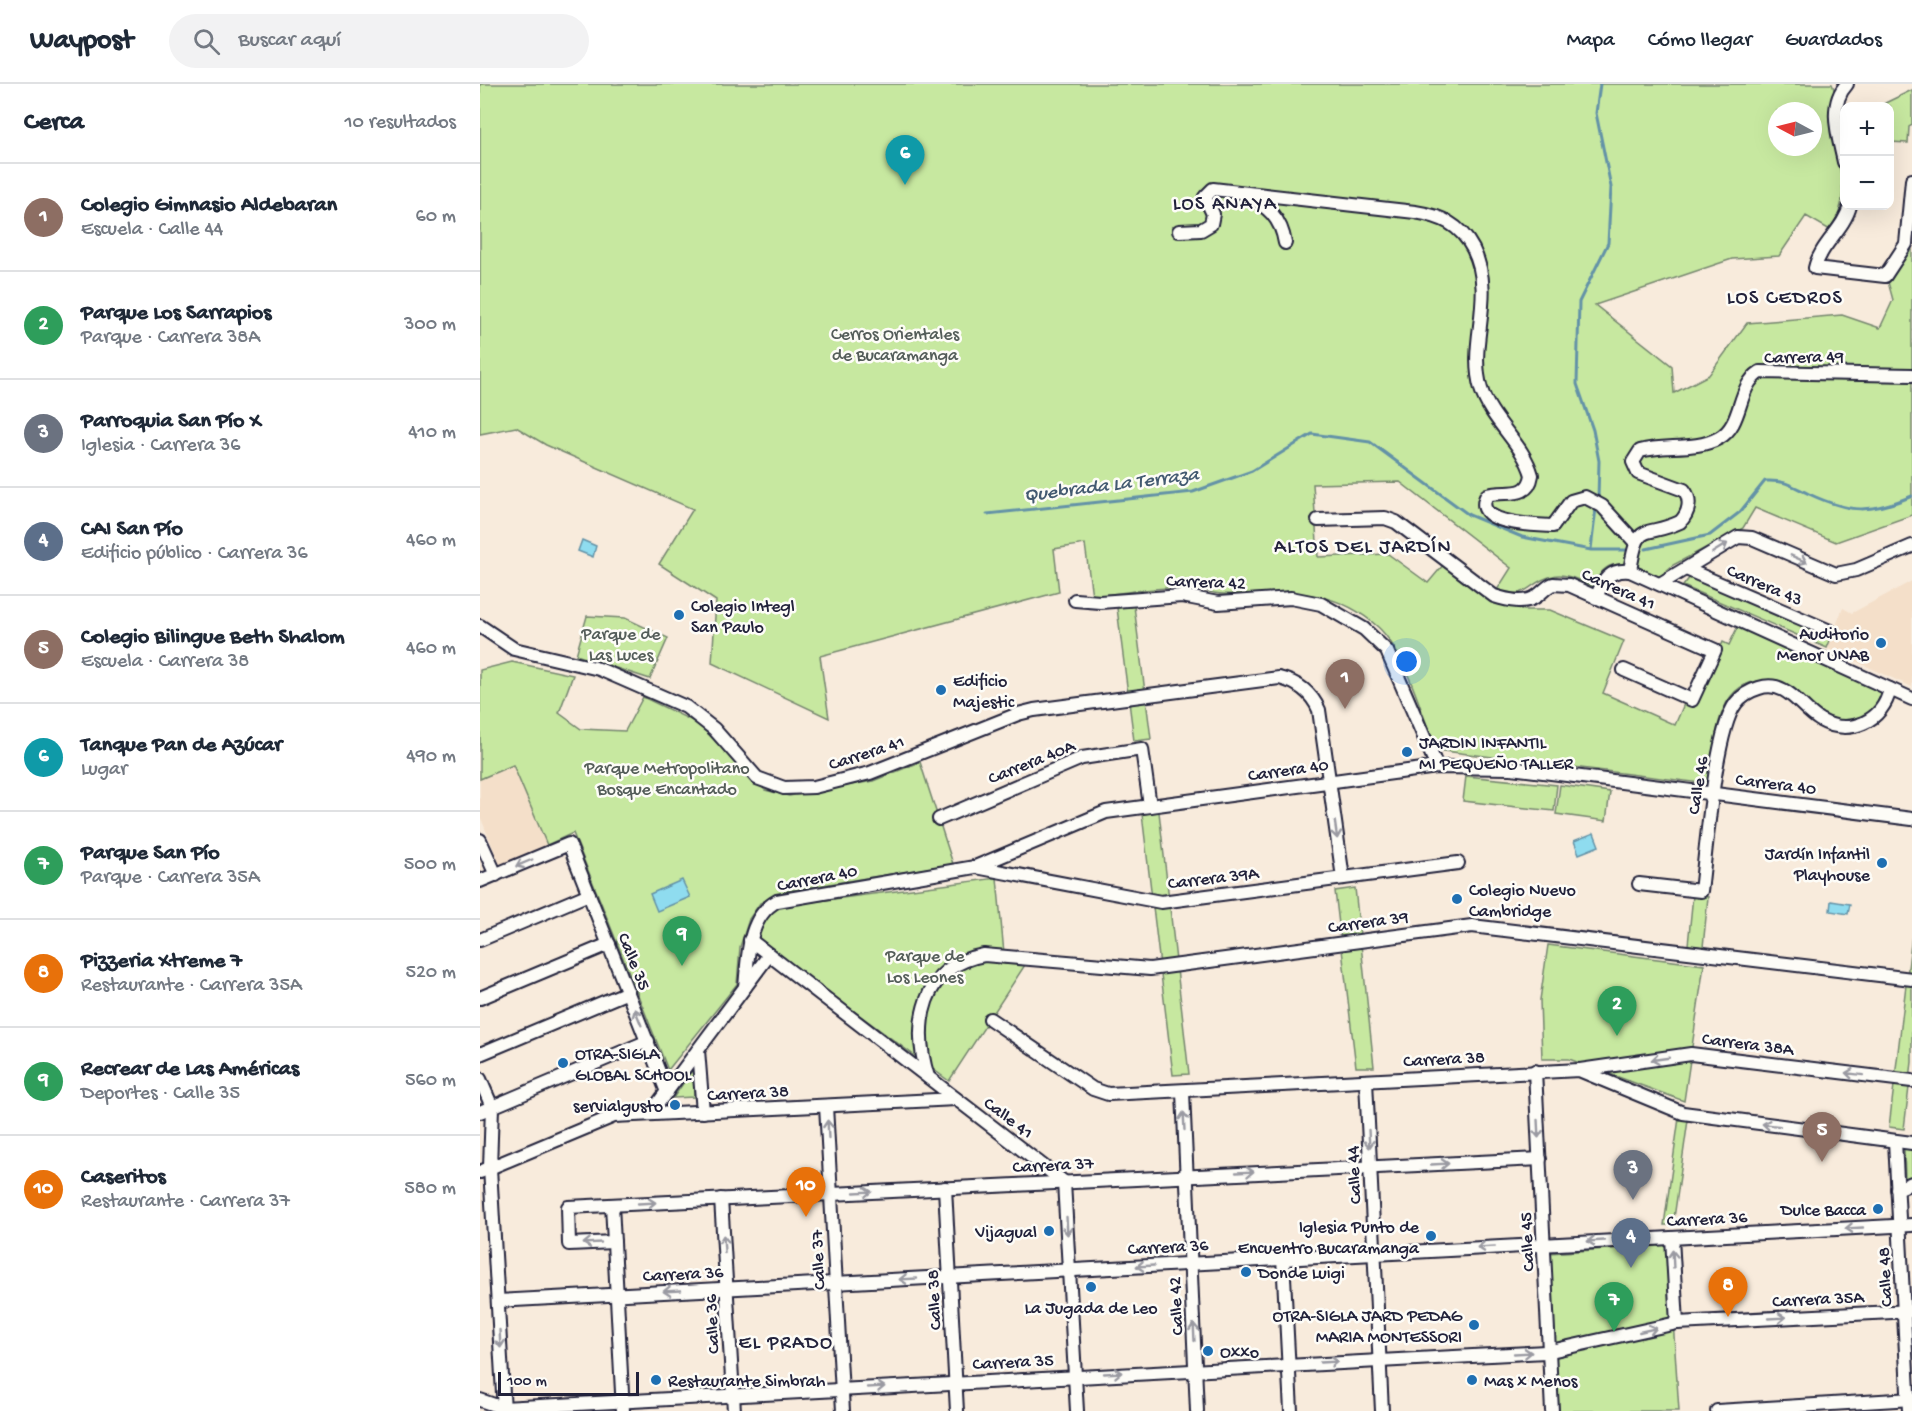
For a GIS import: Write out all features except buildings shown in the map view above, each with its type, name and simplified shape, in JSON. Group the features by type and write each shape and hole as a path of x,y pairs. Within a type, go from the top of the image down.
{"street":[{"path":"1844,87 1836,118 1844,156"},
{"path":"1848,210 1820,255 1815,268 1885,276 1909,245 1912,180"},
{"path":"1179,231 1201,230 1211,224 1214,214 1205,201 1210,190 1415,212 1438,216 1455,226 1470,244 1483,273 1478,362 1481,388 1486,400 1525,459 1532,475 1528,486 1520,493 1487,495 1485,510 1494,519 1553,526 1575,498 1597,503 1636,543 1630,571"},
{"path":"1243,193 1274,214 1280,222 1285,243"},
{"name":"Carrera 49","path":"1636,543 1651,529 1680,522 1686,513 1689,500 1684,490 1676,485 1650,479 1638,473 1633,465 1634,457 1647,449 1699,445 1724,435 1732,426 1750,381 1760,372 1912,375"},
{"name":"Carrera 41","path":"1318,520 1385,518 1396,522 1494,596 1506,600 1531,599 1552,584 1569,585 1715,650 1692,700 1624,670"},
{"path":"1660,584 1738,537 1752,538 1836,574 1856,570 1912,546"},
{"name":"Carrera 43","path":"1686,569 1830,631"},
{"path":"1596,598 1607,576 1614,572 1630,571 1912,699"},
{"name":"Carrera 42","path":"1075,600 1100,602 1182,596 1218,603 1306,599 1340,614 1364,629 1387,651 1437,767"},
{"name":"Carrera 41","path":"480,626 514,649 598,669 686,707 714,729 757,778 784,788 814,786 870,773 1034,710 1279,678 1300,686 1316,702 1329,781"},
{"name":"Calle 46","path":"1638,884 1701,891 1713,793 1731,710 1748,692 1763,687 1786,691 1822,721 1843,727 1863,724 1873,719 1887,700 1890,688"},
{"name":"Carrera 40A","path":"939,819 1082,758 1142,749 1150,806"},
{"name":"Carrera 40","path":"744,987 750,940 766,909 783,899 975,867 1093,816 1150,806 1437,767 1511,768 1912,819"},
{"path":"1329,781 1343,878"},
{"path":"480,840 496,875 480,881"},
{"name":"Calle 35","path":"496,875 569,844 667,1092"},
{"name":"Carrera 39A","path":"975,867 1161,902 1458,863"},
{"path":"480,940 589,894"},
{"name":"Carrera 39","path":"928,1077 920,1040 921,1019 926,999 937,981 951,967 969,958 984,955 1150,969 1472,926 1912,979"},
{"name":"Calle 41","path":"750,940 1064,1182"},
{"path":"480,998 609,944"},
{"name":"Carrera 40","path":"650,1114 769,955"},
{"path":"480,1054 628,992"},
{"name":"Carrera 38","path":"990,1019 1093,1089 1120,1096 1579,1070 1683,1113 1912,1143"},
{"path":"486,1110 648,1041"},
{"path":"698,1050 703,1112"},
{"name":"Carrera 38A","path":"1579,1070 1691,1054 1912,1081"},
{"name":"Calle 45","path":"1535,1071 1552,1411"},
{"path":"480,1079 486,1110 485,1170 498,1301 503,1409"},
{"name":"Calle 44","path":"1366,1081 1382,1411"},
{"name":"Calle 42","path":"1183,1092 1197,1411"},
{"name":"Carrera 38","path":"485,1170 614,1116 956,1099"},
{"name":"Calle 37","path":"826,1106 843,1411"},
{"name":"Calle 48","path":"1895,1141 1899,1226 1908,1312 1910,1403"},
{"name":"Carrera 37","path":"614,1242 569,1244 568,1207 1540,1159"},
{"path":"1064,1182 1077,1411"},
{"path":"1897,1189 1912,1183"},
{"name":"Calle 38","path":"945,1188 957,1411"},
{"name":"Calle 36","path":"721,1199 734,1411"},
{"path":"612,1205 622,1406"},
{"name":"Carrera 36","path":"498,1301 1912,1225"},
{"path":"1672,1238 1677,1323"},
{"path":"1283,1258 1291,1411"},
{"name":"Carrera 35A","path":"1550,1352 1677,1323 1908,1312"},
{"name":"Carrera 35","path":"480,1400 503,1409 622,1406 733,1395 956,1382 1550,1352"},
{"path":"1717,1411 1910,1403"}],"shaded area":[{"path":"1912,581 1912,687 1827,648 1843,608 1852,613"},
{"path":"513,765 547,845 500,865 480,816 480,779"}],"green space":[{"name":"Cerros Orientales de Bucaramanga","path":"480,84 1832,84 1834,89 1832,127 1840,170 1840,207 1830,230 1806,216 1779,256 1732,259 1595,305 1672,366 1674,393 1709,375 1747,323 1842,315 1880,328 1893,300 1888,282 1909,250 1912,250 1912,515 1836,542 1755,508 1743,528 1673,565 1658,578 1620,564 1605,568 1594,587 1574,578 1558,575 1544,579 1523,592 1508,593 1497,590 1511,568 1400,482 1313,484 1318,557 1388,554 1428,583 1444,564 1495,601 1524,610 1550,610 1624,641 1603,693 1675,725 1684,704 1694,707 1723,642 1729,645 1739,624 1883,688 1872,716 1854,720 1838,720 1823,714 1808,703 1794,688 1785,684 1764,681 1748,684 1735,691 1726,703 1720,718 1709,784 1436,750 1397,652 1378,627 1359,613 1341,603 1304,594 1219,594 1181,587 1092,596 1085,544 1054,549 1059,592 820,656 829,718 712,663 716,601 659,564 693,509 546,445 516,427 480,434"},
{"path":"1912,90 1912,125 1909,127 1908,143 1894,142 1894,102 1887,102"},
{"path":"1690,577 1831,638 1827,648 1683,586"},
{"path":"1134,606 1151,739 1134,741 1117,608"},
{"name":"Parque de Las Luces","path":"587,616 625,618 668,638 650,679 576,655"},
{"name":"Parque Metropolitano Bosque Encantado","path":"512,662 573,675 559,713 581,729 625,731 643,697 697,723 765,790 789,796 873,781 920,762 953,864 786,891 760,903 749,919 740,947 737,984 668,1070 573,833 547,845 513,765 480,779 480,670"},
{"path":"1466,776 1557,785 1554,811 1463,801"},
{"path":"1560,785 1610,792 1606,821 1556,814"},
{"path":"1159,812 1189,1074 1173,1075 1142,814"},
{"name":"Parque de Los Leones","path":"997,878 1005,964 1025,965 949,1081 756,939 764,918 780,906"},
{"path":"1355,888 1374,1067 1356,1067 1335,891"},
{"path":"1693,895 1708,897 1703,947 1688,945"},
{"path":"1912,935 1912,1062 1904,1129 1889,1127"},
{"path":"1548,945 1704,965 1684,1101 1569,1059 1542,1059 1540,1000"},
{"path":"693,1069 694,1097 673,1098"},
{"path":"1679,1118 1688,1120 1673,1225 1664,1225"},
{"path":"1904,1148 1912,1149 1912,1176 1905,1179"},
{"path":"1668,1245 1679,1411 1559,1411 1549,1253"}],"water":[{"path":"582,540 596,546 593,557 578,551"},
{"path":"1594,833 1599,846 1579,854 1574,841"},
{"path":"682,880 690,897 657,911 650,894"},
{"path":"1831,901 1850,904 1848,914 1830,911"}],"waterway":[{"path":"1598,499 1599,461 1593,430 1577,384 1579,302 1608,243 1611,187 1596,113 1600,84"},
{"name":"Quebrada La Terraza","path":"987,514 1193,492 1252,471 1312,434 1370,442 1469,515 1522,537 1591,550 1629,550"},
{"name":"Quebrada La Terraza","path":"1646,549 1710,535 1740,512 1765,481 1778,481 1836,505 1849,508 1884,506 1912,496"},
{"path":"1591,549 1596,508"}],"place":[{"name":"Tanque Pan de Azúcar","path":"905,185"},
{"name":"Colegio Integl San Paulo","path":"679,615"},
{"name":"Auditorio Menor UNAB","path":"1881,643"},
{"name":"Edificio Majestic","path":"941,690"},
{"name":"Colegio Gimnasio Aldebaran","path":"1345,709"},
{"name":"JARDIN INFANTIL MI PEQUEÑO TALLER","path":"1407,752"},
{"name":"Jardín Infantil Playhouse","path":"1882,863"},
{"name":"Colegio Nuevo Cambridge","path":"1457,899"},
{"name":"Recrear de Las Américas","path":"682,966"},
{"name":"Parque Los Sarrapios","path":"1617,1036"},
{"name":"OTRA-SIGLA GLOBAL SCHOOL","path":"563,1063"},
{"name":"servialgusto","path":"675,1105"},
{"name":"Colegio Bilingue Beth Shalom","path":"1822,1162"},
{"name":"Parroquia San Pío X","path":"1633,1200"},
{"name":"Dulce Bacca","path":"1878,1209"},
{"name":"Caseritos","path":"806,1217"},
{"name":"Vijagual","path":"1049,1231"},
{"name":"Iglesia Punto de Encuentro Bucaramanga","path":"1431,1236"},
{"name":"CAI San Pío","path":"1631,1268"},
{"name":"Donde Luigi","path":"1246,1272"},
{"name":"La Jugada de Leo","path":"1091,1287"},
{"name":"Pizzeria Xtreme 7","path":"1728,1317"},
{"name":"OTRA-SIGLA JARD PEDAG MARIA MONTESSORI","path":"1474,1325"},
{"name":"Parque San Pío","path":"1614,1332"},
{"name":"Oxxo","path":"1208,1351"},
{"name":"Restaurante Simbrah","path":"656,1380"},
{"name":"Mas x Menos","path":"1472,1380"}],"district":[{"name":"LOS ANAYA","path":"1225,202"},
{"name":"LOS CEDROS","path":"1785,296"},
{"name":"ALTOS DEL JARDÍN","path":"1363,545"},
{"name":"EL PRADO","path":"786,1341"}]}
